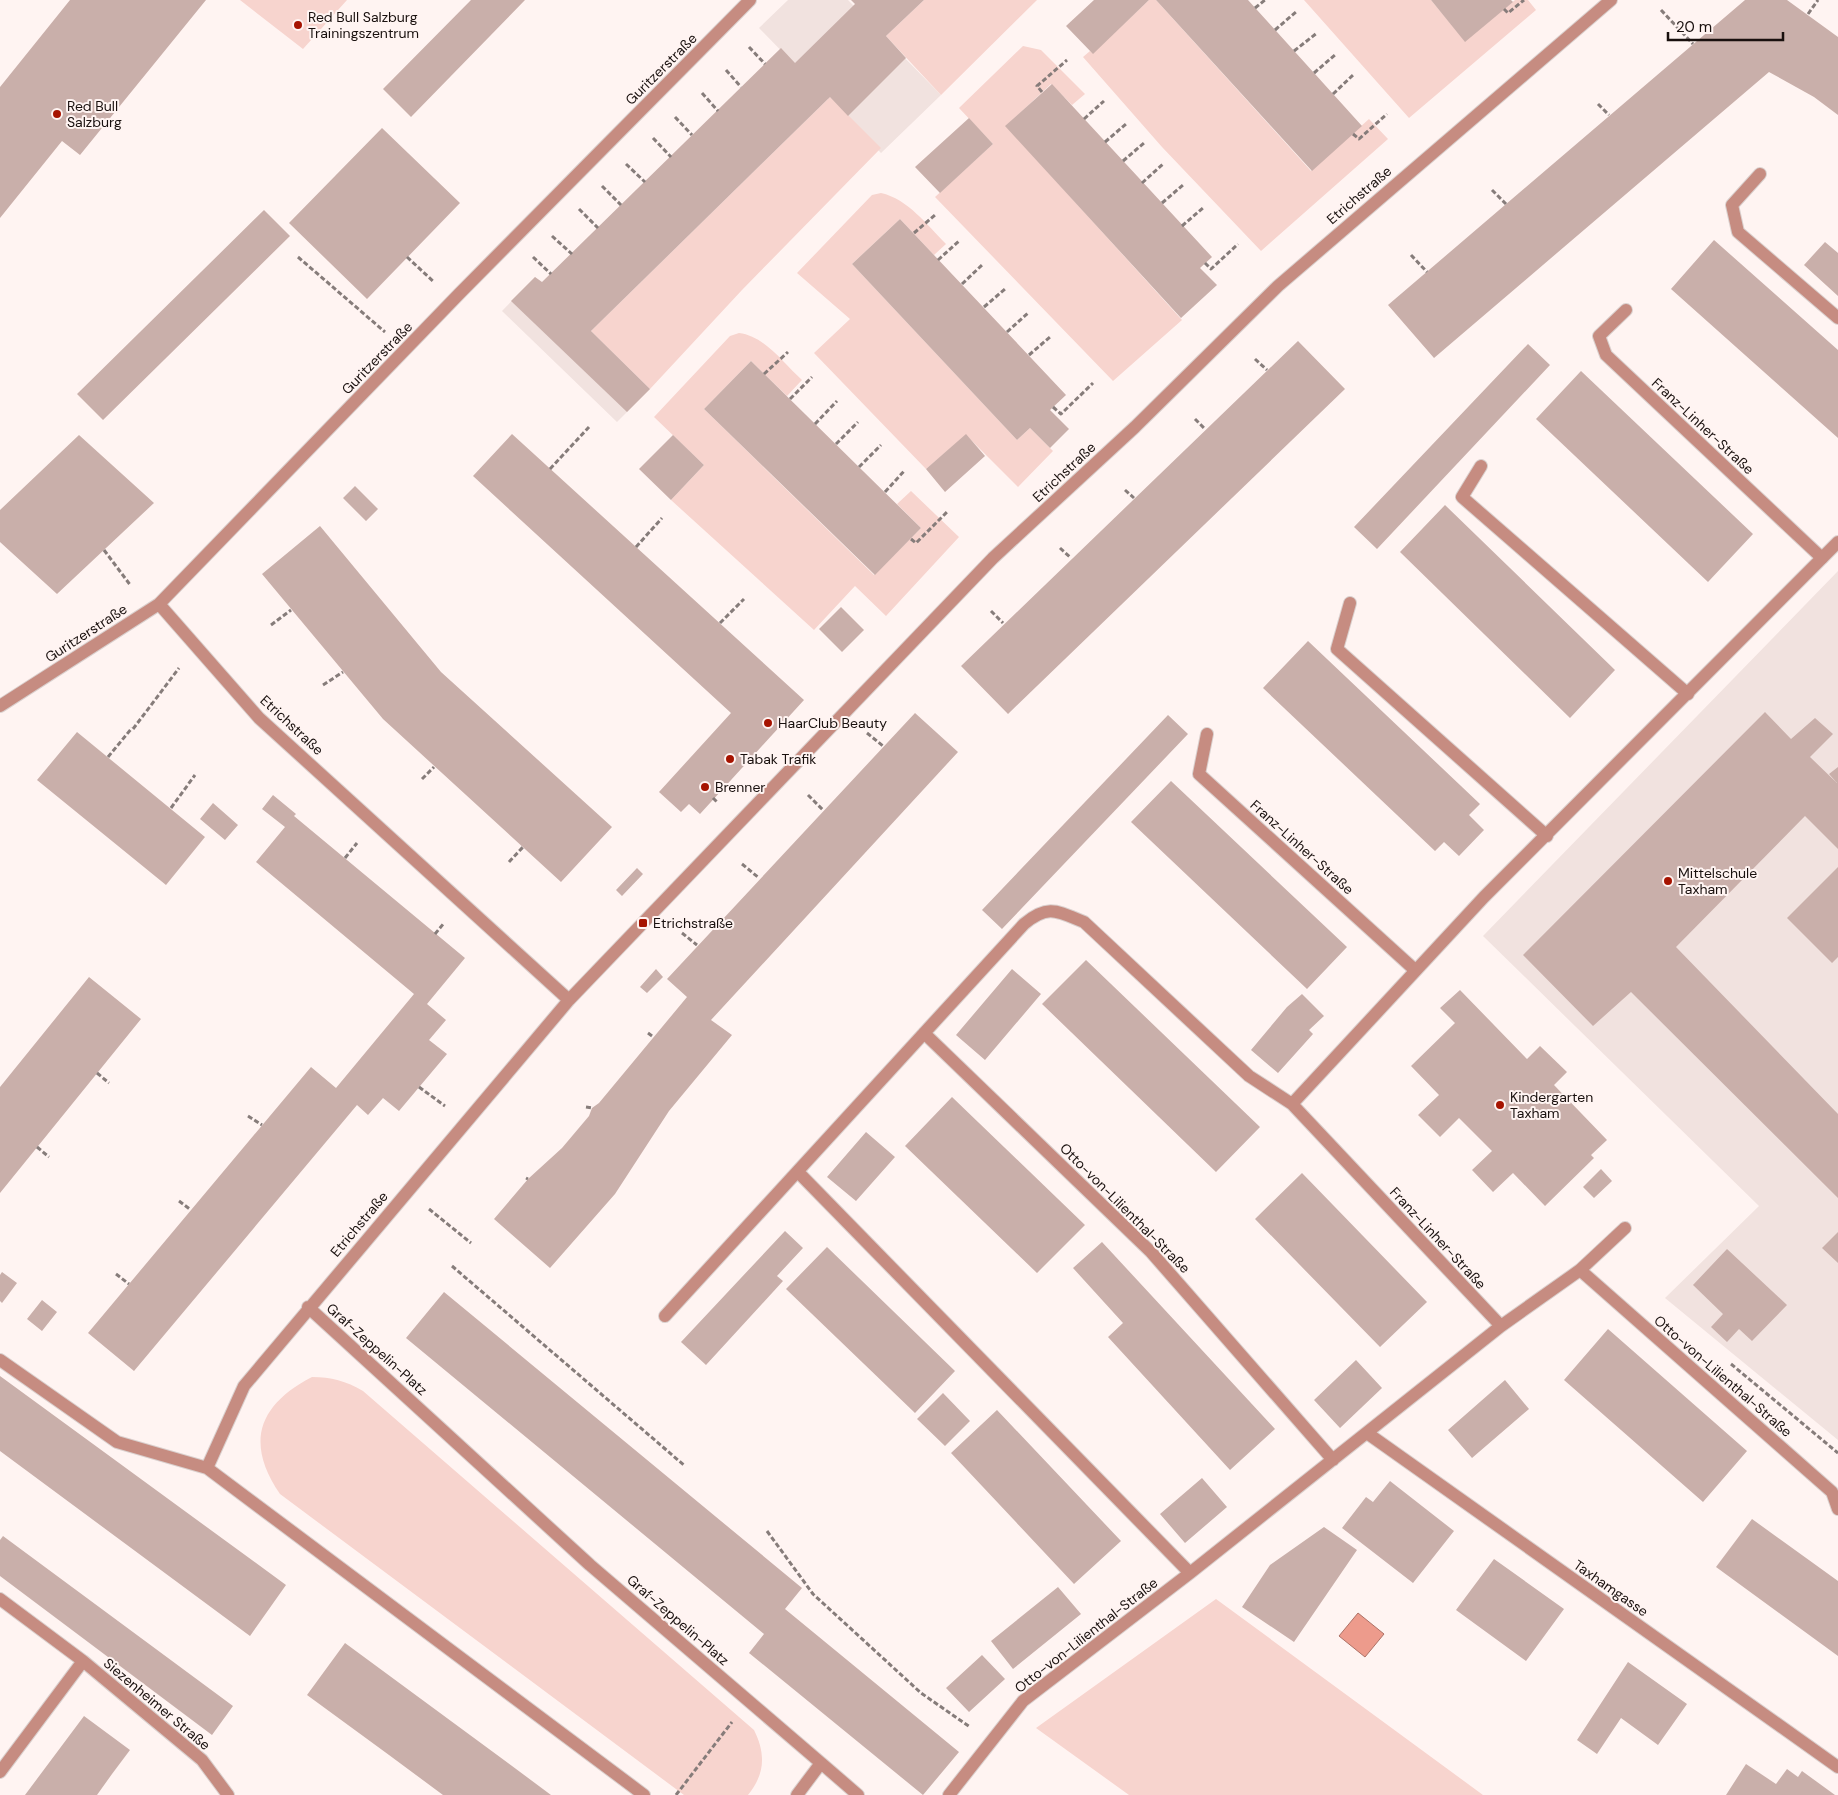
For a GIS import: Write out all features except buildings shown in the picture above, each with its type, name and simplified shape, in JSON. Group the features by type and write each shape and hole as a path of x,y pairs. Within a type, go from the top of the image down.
{"street":[{"name":"Guritzerstraße","path":"0,706 159,604 459,294 750,0"},
{"name":"Etrichstraße","path":"308,1307 569,1000 994,558 1135,427 1278,286 1611,0"},
{"path":"1760,174 1732,205 1738,232 1838,318"},
{"name":"Franz-Linher-Straße","path":"1626,310 1598,336 1606,355 1822,558"},
{"path":"1481,466 1462,497 1688,694"},
{"path":"1292,1104 1484,897 1547,836 1838,542"},
{"path":"1350,602 1337,649 1547,836"},
{"name":"Etrichstraße","path":"159,604 260,718 569,1000"},
{"name":"Franz-Linher-Straße","path":"1207,734 1199,774 1415,970"},
{"name":"Franz-Linher-Straße","path":"924,1033 1024,924 1037,913 1050,910 1084,922 1249,1076 1292,1104 1501,1326"},
{"path":"665,1316 924,1033"},
{"name":"Otto-von-Lilienthal-Straße","path":"924,1033 1151,1252 1333,1460"},
{"path":"798,1172 1190,1573"},
{"name":"Otto-von-Lilienthal-Straße","path":"949,1795 1023,1700 1190,1573 1501,1326 1580,1270 1625,1228"},
{"name":"Otto-von-Lilienthal-Straße","path":"1580,1270 1832,1492 1838,1510"},
{"name":"Graf-Zeppelin-Platz","path":"207,1468 244,1386 308,1307 590,1565 858,1795"},
{"path":"0,1360 117,1442 207,1468 644,1795"},
{"name":"Taxhamgasse","path":"1367,1433 1838,1767"},
{"name":"Siezenheimer Straße","path":"0,1599 83,1661 202,1760 228,1795"},
{"name":"Siezenheimer Straße","path":"0,1772 83,1661"},
{"path":"798,1795 820,1763"}],"path":[{"path":"1255,8 1265,0"},
{"path":"1504,9 1508,13 1524,0"},
{"path":"1808,14 1818,0"},
{"path":"1661,10 1693,44"},
{"path":"1275,30 1297,11"},
{"path":"1294,51 1317,33"},
{"path":"749,47 766,64"},
{"path":"1314,73 1336,54"},
{"path":"1042,92 1037,86 1067,60"},
{"path":"726,70 741,87"},
{"path":"1333,94 1353,74"},
{"path":"702,92 718,111"},
{"path":"1084,119 1104,101"},
{"path":"1598,104 1609,115"},
{"path":"1353,134 1358,139 1387,114"},
{"path":"675,117 692,135"},
{"path":"1105,142 1126,124"},
{"path":"653,138 671,156"},
{"path":"1123,161 1144,143"},
{"path":"626,164 645,182"},
{"path":"1142,182 1163,164"},
{"path":"1162,203 1183,185"},
{"path":"602,186 621,205"},
{"path":"1492,190 1506,204"},
{"path":"1182,226 1204,207"},
{"path":"578,208 598,228"},
{"path":"914,233 935,215"},
{"path":"551,235 572,254"},
{"path":"938,260 959,241"},
{"path":"1206,263 1211,269 1238,244"},
{"path":"530,254 551,274"},
{"path":"1411,255 1427,272"},
{"path":"298,257 388,334"},
{"path":"407,257 436,283"},
{"path":"962,284 982,265"},
{"path":"984,307 1005,289"},
{"path":"1007,332 1028,313"},
{"path":"1029,356 1050,337"},
{"path":"764,374 788,352"},
{"path":"1255,360 1267,370"},
{"path":"790,399 812,377"},
{"path":"1053,407 1061,414 1093,383"},
{"path":"815,424 837,401"},
{"path":"1195,419 1205,429"},
{"path":"836,444 858,422"},
{"path":"550,469 589,427"},
{"path":"859,467 880,445"},
{"path":"885,492 905,470"},
{"path":"1125,490 1134,498"},
{"path":"911,538 916,543 947,512"},
{"path":"636,547 662,518"},
{"path":"1060,548 1071,558"},
{"path":"104,550 131,586"},
{"path":"720,623 744,599"},
{"path":"271,625 292,610"},
{"path":"990,611 1003,623"},
{"path":"108,757 196,646"},
{"path":"323,685 343,672"},
{"path":"784,723 789,728"},
{"path":"867,733 883,746"},
{"path":"749,760 755,764"},
{"path":"422,779 434,767"},
{"path":"171,808 195,775"},
{"path":"808,795 823,810"},
{"path":"713,798 718,803"},
{"path":"344,858 359,840"},
{"path":"509,862 523,847"},
{"path":"742,864 759,878"},
{"path":"435,934 447,920"},
{"path":"682,933 697,945"},
{"path":"648,1033 652,1036"},
{"path":"97,1073 109,1083"},
{"path":"419,1087 446,1107"},
{"path":"586,1107 592,1108"},
{"path":"248,1116 262,1125"},
{"path":"37,1147 49,1157"},
{"path":"407,1191 471,1243"},
{"path":"179,1201 191,1210"},
{"path":"452,1266 685,1466"},
{"path":"116,1274 129,1284"},
{"path":"767,1531 813,1594 921,1693 992,1742"},
{"path":"676,1795 748,1700"}],"shaded area":[{"name":"Red Bull Salzburg Trainingszentrum","path":"240,0 347,0 303,49"},
{"path":"788,0 848,0 941,95 881,153 759,28"},
{"path":"924,0 1037,0 941,95 886,36"},
{"path":"1149,0 1156,0 1311,171 1369,119 1388,139 1261,251 1162,147 1083,57 1090,51 1093,53"},
{"path":"1304,0 1431,0 1465,41 1515,0 1528,0 1536,10 1409,118"},
{"path":"1023,46 1041,50 1085,94 1072,105 1051,84 1006,126 1182,320 1113,381 935,197 993,144 959,108"},
{"path":"830,97 881,148 742,290 650,389 591,331"},
{"path":"881,193 891,196 908,207 946,244 934,255 900,219 852,264 1017,440 1030,428 1053,451 1018,487 966,435 926,469 814,353 850,319 797,273 872,195"},
{"path":"535,277 650,389 617,422 502,311"},
{"path":"739,333 757,339 766,345 802,380 787,396 751,361 704,409 874,575 921,528 897,504 911,491 959,537 886,616 855,586 814,630 671,500 704,465 654,417 730,336"},
{"path":"1838,571 1838,1440 1665,1298 1759,1206 1483,936"},
{"path":"312,1377 338,1380 363,1391 754,1730 761,1747 762,1764 758,1779 748,1795 684,1795 280,1494 269,1475 263,1458 261,1442 263,1427 269,1413 279,1400"},
{"path":"1216,1599 1483,1795 1129,1795 1036,1728"},
{"path":"1358,1613 1384,1634 1365,1657 1339,1636"}],"place":[{"name":"Red Bull Salzburg Trainingszentrum","path":"298,25"},
{"name":"Red Bull Salzburg","path":"57,114"},
{"name":"HaarClub Beauty","path":"768,723"},
{"name":"Tabak Trafik","path":"730,759"},
{"name":"Brenner","path":"705,787"},
{"name":"Mittelschule Taxham","path":"1668,881"},
{"name":"Etrichstraße","path":"643,923"},
{"name":"Kindergarten Taxham","path":"1500,1105"}]}
